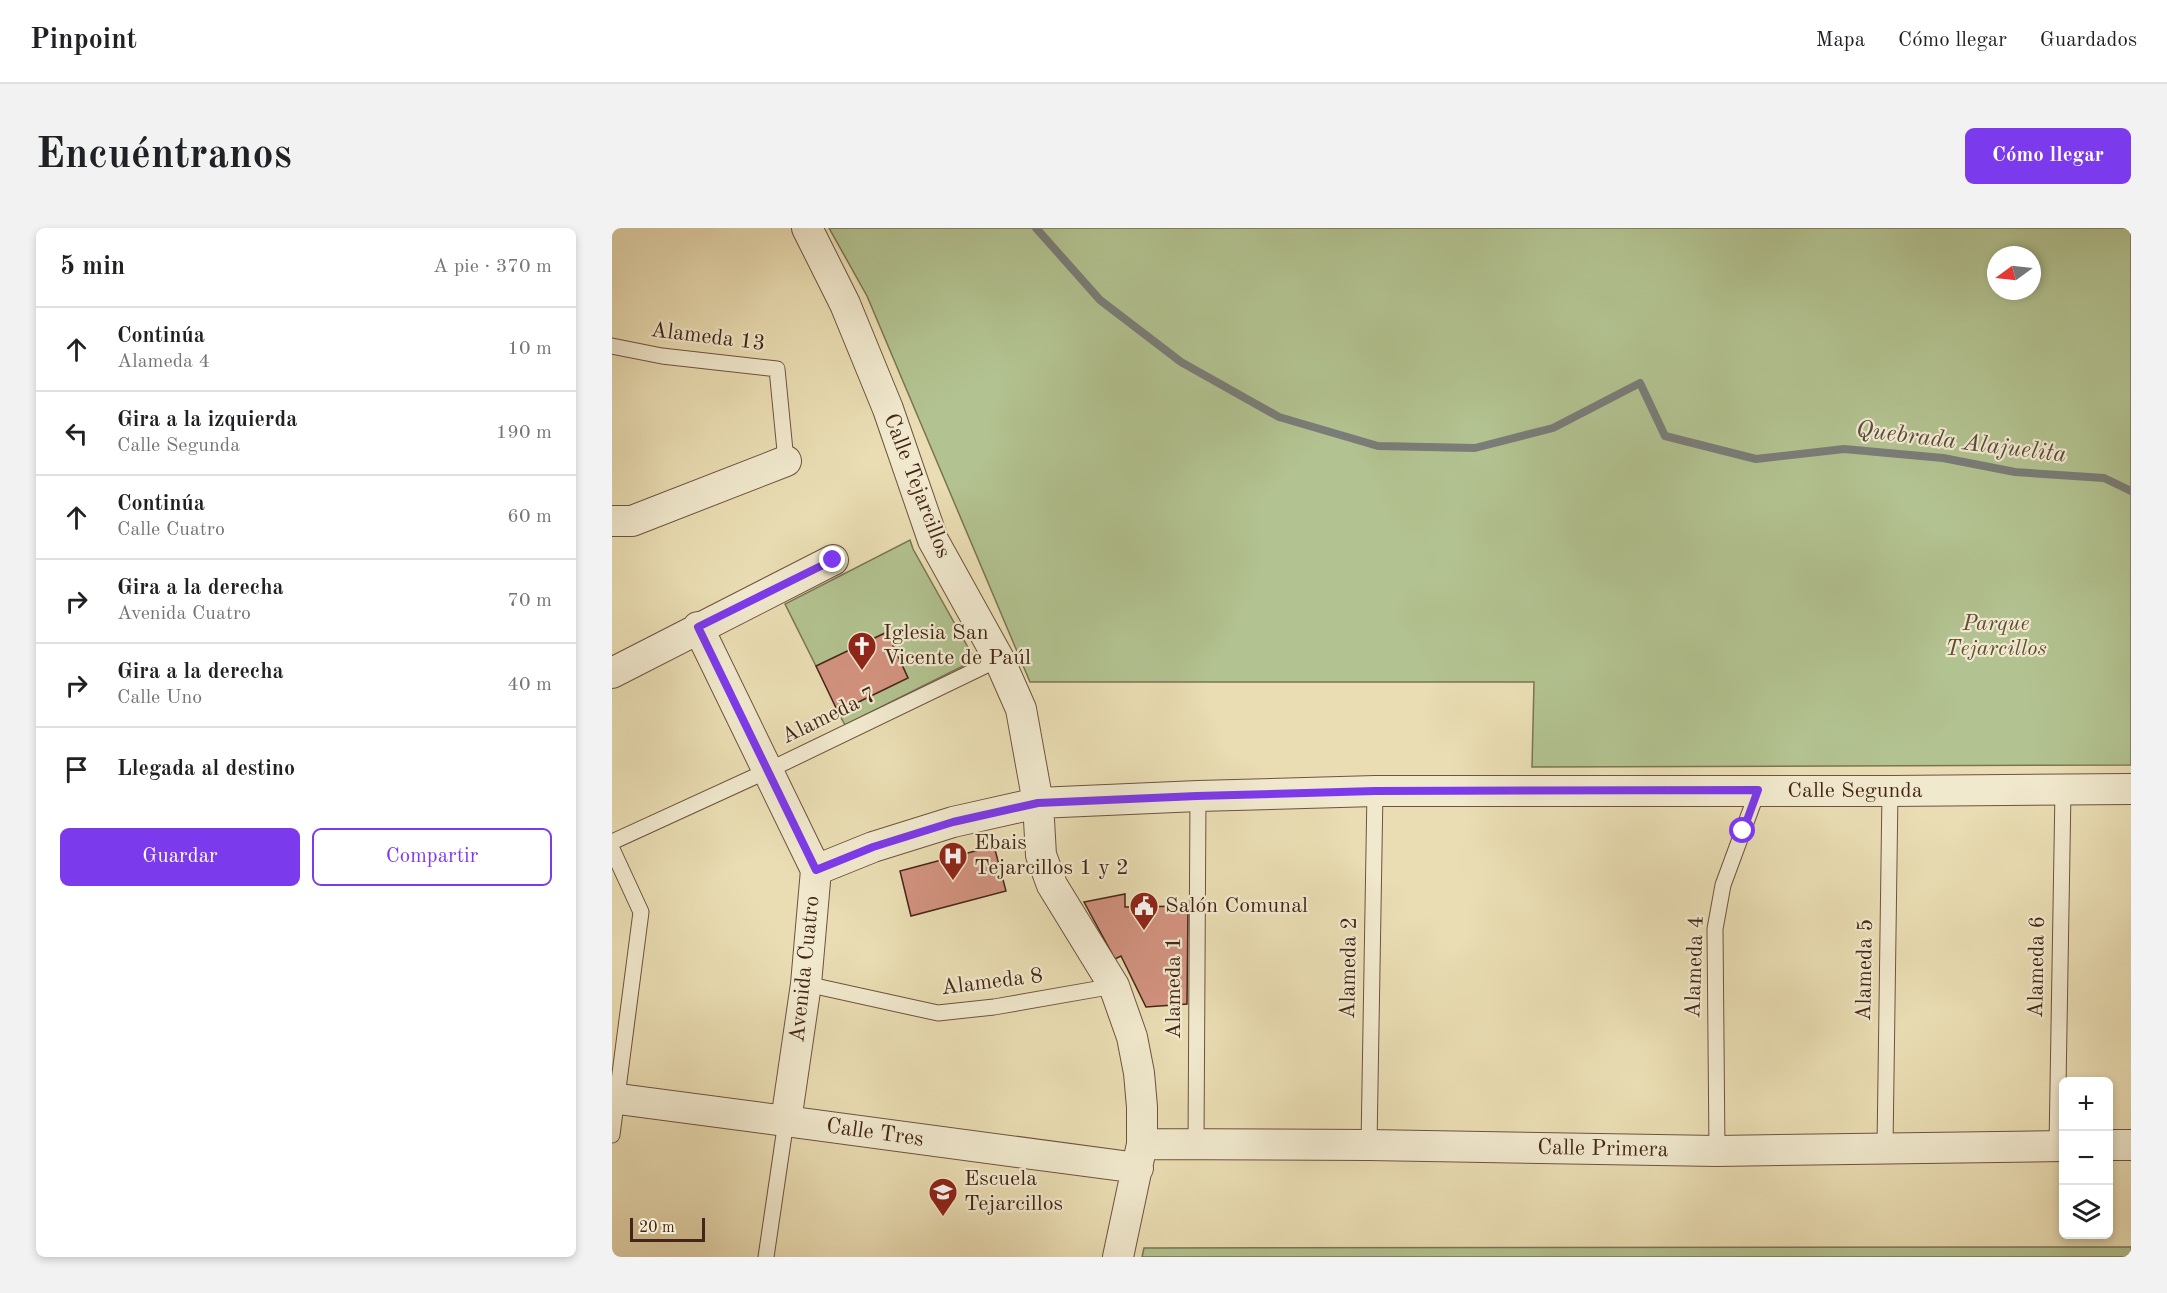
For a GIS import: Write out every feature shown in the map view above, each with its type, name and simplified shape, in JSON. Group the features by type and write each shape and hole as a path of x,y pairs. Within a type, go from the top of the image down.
{"street":[{"name":"Calle Tejarcillos","path":"807,228 849,314 888,409 933,540 999,659 1021,709 1038,803 1041,855 1052,885 1114,987 1132,1037 1139,1073 1142,1107 1140,1156 1118,1257"},
{"path":"612,521 632,521 786,461"},
{"path":"612,673 698,627 833,560"},
{"name":"Avenida Cuatro","path":"698,627 816,870 806,984 786,1121"},
{"name":"Calle Segunda","path":"816,870 873,847 953,822 1038,803 1375,791 2131,789"},
{"name":"Calle Tres","path":"614,1099 786,1121 1140,1156"},
{"name":"Calle Primera","path":"1140,1156 1196,1144 1717,1151 2059,1146"},
{"path":"2113,1145 2131,1145"}],"lane":[{"name":"Alameda 13","path":"612,346 662,356 777,369 786,461"},
{"name":"Alameda 7","path":"612,842 767,771 999,659"},
{"name":"Alameda 4","path":"1717,1151 1715,929 1723,885 1758,790"},
{"name":"Alameda 6","path":"2060,1131 2063,790"},
{"name":"Alameda 2","path":"1369,1145 1375,791"},
{"name":"Alameda 5","path":"1885,1149 1890,791"},
{"name":"Alameda 1","path":"1196,1144 1197,796"},
{"path":"612,849 641,912 614,1099 612,1135"},
{"name":"Alameda 8","path":"806,984 938,1013 994,1007 1114,987"},
{"path":"766,1257 786,1121"}],"green space":[{"name":"Parque Tejarcillos","path":"829,228 2131,228 2131,765 1532,767 1534,682 1030,682 867,296"},
{"path":"910,540 975,660 845,725 838,712 908,678 887,632 816,666 785,604"},
{"path":"2131,1247 2131,1257 1142,1257 1144,1248"}],"building":[{"name":"Iglesia San Vicente de Paúl","path":"887,632 908,678 838,712 816,666"},
{"name":"Ebais Tejarcillos 1 y 2","path":"994,846 1006,891 911,916 900,871"},
{"name":"Salón Comunal","path":"1125,894 1125,907 1188,906 1187,1004 1146,1007 1121,956 1115,959 1084,902"}],"waterway":[{"name":"Quebrada Alajuelita","path":"1036,228 1100,300 1181,362 1279,417 1378,446 1475,448 1553,428 1640,383 1665,436 1756,459 1844,449 1943,458 2015,472 2104,478 2131,491"}],"place":[{"name":"Iglesia San Vicente de Paúl","path":"862,672"},
{"name":"Ebais Tejarcillos 1 y 2","path":"953,882"},
{"name":"Salón Comunal","path":"1144,932"},
{"name":"Escuela Tejarcillos","path":"943,1218"}],"route":[{"path":"833,560 698,627 816,870 873,847 953,822 1038,803 1197,796 1375,791 1758,790 1743,831"}]}
